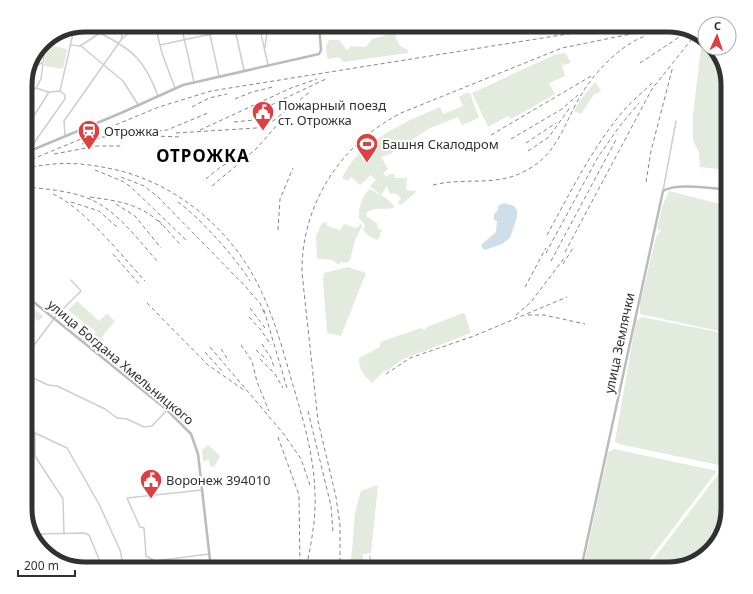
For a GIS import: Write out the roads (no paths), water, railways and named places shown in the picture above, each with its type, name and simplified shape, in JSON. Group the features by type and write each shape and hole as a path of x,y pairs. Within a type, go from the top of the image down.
{"street":[{"path":"120,41 122,32"},
{"path":"65,136 64,121 120,41 129,32"},
{"path":"157,32 175,88"},
{"path":"183,32 194,82"},
{"path":"160,45 220,32"},
{"path":"236,32 244,70"},
{"path":"260,32 268,65"},
{"path":"264,49 267,32"},
{"path":"32,150 139,106 175,88 194,82 320,53 319,32"},
{"path":"80,46 100,33 120,41 143,63 158,96"},
{"path":"60,92 73,34"},
{"path":"210,34 220,76"},
{"path":"71,45 80,46 123,81 139,106"},
{"path":"32,91 36,88 41,79 45,51"},
{"path":"36,66 44,62"},
{"path":"32,148 65,99 65,95 60,92 49,92 36,88"},
{"path":"32,119 49,92"},
{"name":"улица Землячки","path":"583,562 663,193 676,121"},
{"path":"663,193 665,189 671,188 721,190"},
{"path":"32,348 54,318 81,290 71,280"},
{"name":"улица Богдана Хмельницкого","path":"32,301 167,410 186,428 194,439 198,454 210,562"},
{"path":"32,377 48,385 58,386 105,409 117,418 127,419 144,427 152,426 167,410"},
{"path":"32,428 35,433 67,448 100,506 120,550 123,562"},
{"path":"35,433 35,456 63,500 64,534"},
{"path":"202,490 127,498 140,527 144,528 146,556 150,559 155,561 209,554"},
{"path":"38,534 89,535 100,562"},
{"path":"370,556 370,562"}],"water":[{"path":"504,203 514,206 517,210 517,217 510,238 502,244 485,250 482,248 482,244 496,232 497,221 494,220 494,214 498,210 498,206"}],"railway":[{"path":"32,159 159,107 211,91 580,32"},
{"path":"340,562 340,525 336,497 318,421 302,273 304,248 309,223 317,200 343,159 360,141 379,126 401,113 562,48 641,32"},
{"path":"640,63 683,34"},
{"path":"433,185 503,179 514,176 535,165 551,150 577,102 597,73 606,63 625,47 645,36"},
{"path":"565,252 652,89 692,38"},
{"path":"646,182 651,151 673,66"},
{"path":"491,135 593,75"},
{"path":"252,114 328,78"},
{"path":"200,130 291,88 317,79"},
{"path":"547,235 582,171 612,125 630,103 652,83"},
{"path":"235,99 252,92 273,87"},
{"path":"176,133 256,128 273,121 311,91"},
{"path":"192,107 209,98 227,94"},
{"path":"511,139 562,109 578,95"},
{"path":"546,253 598,157 619,127 639,103"},
{"path":"528,151 549,137 571,106"},
{"path":"82,144 103,137 167,130 208,113"},
{"path":"234,122 264,119 274,116"},
{"path":"212,186 256,149 284,117"},
{"path":"526,143 556,123"},
{"path":"154,136 182,137"},
{"path":"551,261 617,138"},
{"path":"54,154 97,146 122,146"},
{"path":"206,179 219,168 246,152"},
{"path":"32,167 49,164 85,164 121,171 142,178 161,187 198,210 214,225 243,258 266,302 276,328 300,410 313,465 315,513 307,562"},
{"path":"278,230 280,199 293,168"},
{"path":"95,170 122,181 131,187 187,241"},
{"path":"121,177 144,186 158,197 244,285 260,303 265,315"},
{"path":"32,188 78,195 103,206 121,220 158,262"},
{"path":"53,194 65,200 102,233 145,281"},
{"path":"90,197 120,202 138,208 146,212 162,225"},
{"path":"71,202 99,211 117,227"},
{"path":"178,202 217,238 250,281"},
{"path":"116,204 135,216 161,248"},
{"path":"32,209 36,212"},
{"path":"158,220 180,244"},
{"path":"525,287 546,248"},
{"path":"563,264 573,248"},
{"path":"113,254 140,285"},
{"path":"516,315 531,302 565,257"},
{"path":"386,374 410,358 474,336 567,297"},
{"path":"147,303 208,365 244,390"},
{"path":"250,308 265,328"},
{"path":"264,310 287,388"},
{"path":"528,315 544,315 585,324"},
{"path":"249,317 261,330 271,345"},
{"path":"262,344 271,358 274,367"},
{"path":"241,345 252,361 257,382 269,411"},
{"path":"210,347 283,433 301,459 311,488"},
{"path":"221,349 229,361"},
{"path":"256,350 267,360"},
{"path":"205,352 222,371"},
{"path":"260,359 275,374 283,388"},
{"path":"308,411 331,506 333,533"},
{"path":"278,437 299,495 300,562"}],"place":[{"name":"Пожарный поезд ст. Отрожка","path":"263,132"},
{"name":"Отрожка","path":"89,150"},
{"name":"Башня Скалодром","path":"367,164"},
{"name":"Воронеж 394010","path":"151,500"}],"district":[{"name":"ОТРОЖКА","path":"203,156"}]}
